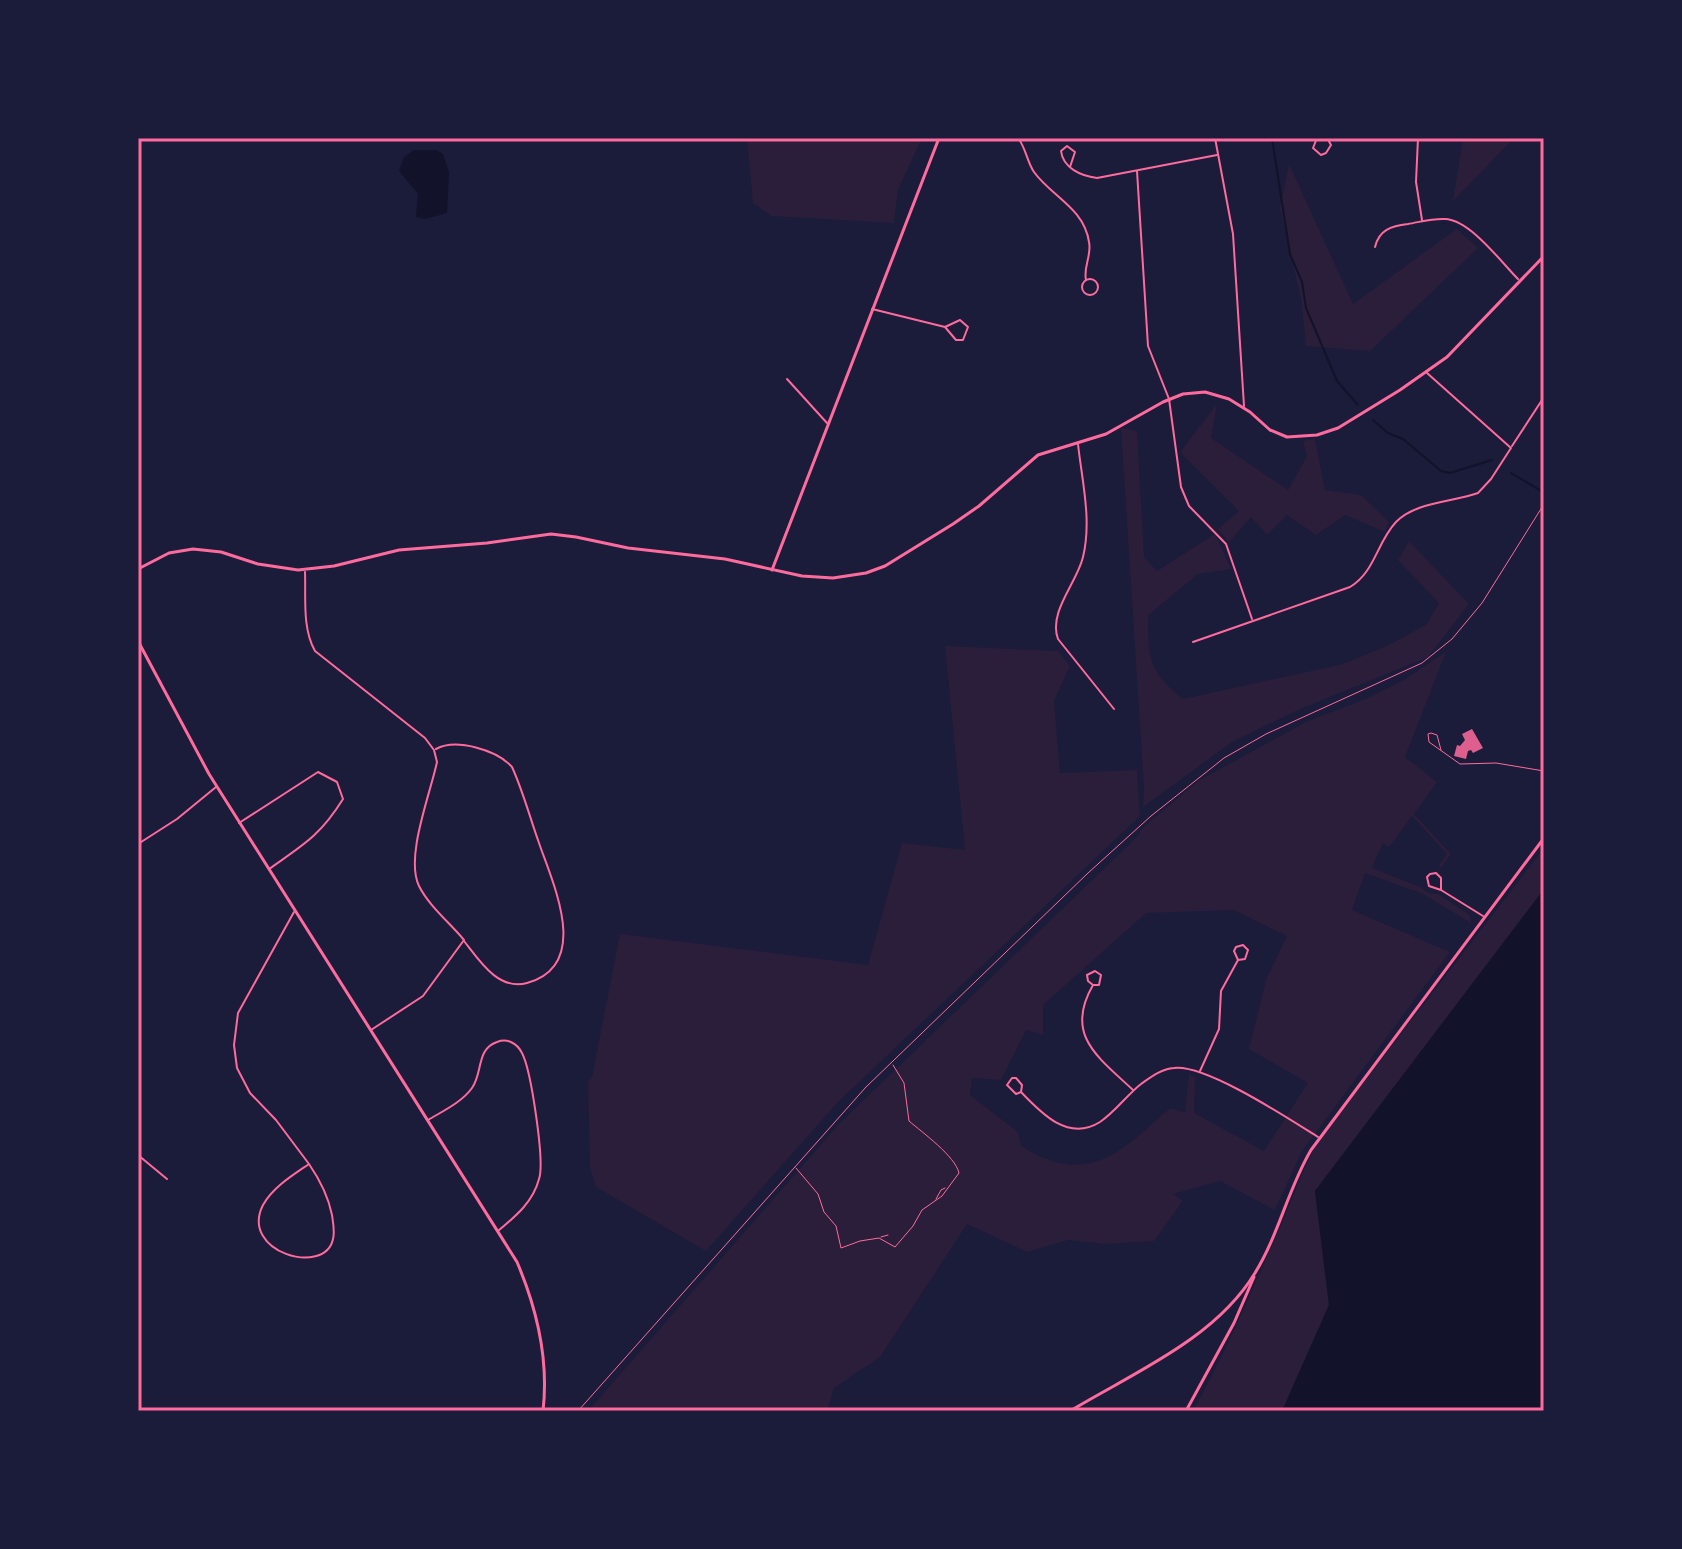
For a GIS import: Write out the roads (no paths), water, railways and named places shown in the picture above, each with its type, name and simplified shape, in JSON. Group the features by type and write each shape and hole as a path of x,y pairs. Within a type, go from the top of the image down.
{"main road":[{"path":"772,570 939,138"},
{"path":"138,569 169,553 193,549 221,552 271,567 305,570 399,550 551,534 628,548 725,559 802,576 833,578 878,569 971,512 1038,455 1115,430 1183,394 1205,392 1229,399 1278,435 1296,438 1317,435 1343,425 1447,357 1544,256"},
{"path":"138,641 216,787 517,1262 535,1314 545,1371 543,1411"},
{"path":"1186,1411 1230,1331 1296,1178 1319,1138 1544,838"},
{"path":"1070,1411 1194,1335 1234,1300 1257,1270"}],"street":[{"path":"1018,138 1032,170 1070,206 1085,230 1089,242 1083,290 1093,295 1098,290 1098,283 1093,279 1086,280"},
{"path":"1215,138 1233,234 1245,408"},
{"path":"1317,138 1313,148 1321,155 1331,145 1327,138"},
{"path":"1418,138 1416,182 1422,221"},
{"path":"1070,167 1076,156 1074,149 1067,146 1061,155 1070,167 1086,177 1097,178 1218,155"},
{"path":"1137,171 1148,346 1169,399 1185,498 1193,511 1226,544 1253,620"},
{"path":"1375,247 1377,236 1384,230 1422,221 1449,219 1463,225 1519,280"},
{"path":"872,309 945,327 956,340 963,340 968,333 968,327 960,320 945,327"},
{"path":"1426,372 1511,448"},
{"path":"787,379 827,423"},
{"path":"1193,642 1339,592 1358,582 1370,569 1398,520 1423,508 1478,493 1491,479 1544,397"},
{"path":"1078,442 1086,541 1076,579 1054,626 1058,639 1114,709"},
{"path":"305,570 308,636 315,651 425,738 434,750 437,762 416,848 414,871 423,892 495,976 509,983 529,983 542,977 557,962 562,950 563,919 512,767 494,754 455,745 446,744 434,750"},
{"path":"239,823 318,772 331,778 341,789 343,799 313,840 268,870"},
{"path":"138,844 182,815 216,787"},
{"path":"1441,890 1441,878 1436,873 1430,874 1427,877 1429,886 1441,890 1484,917"},
{"path":"295,911 238,1013 234,1045 237,1068 250,1093 276,1120 309,1164 320,1179 329,1202 333,1242 329,1249 317,1255 286,1255 266,1241 260,1228 261,1210 271,1192 309,1164"},
{"path":"370,1031 423,996 464,940"},
{"path":"1200,1072 1219,1029 1221,991 1238,960"},
{"path":"1093,985 1081,1014 1085,1038 1133,1090"},
{"path":"427,1121 471,1090 488,1046 509,1041 521,1052 542,1167 537,1187 527,1204 498,1231"},
{"path":"1021,1092 1049,1121 1073,1128 1087,1127 1100,1121 1133,1090 1164,1070 1177,1067 1200,1072 1319,1138"},
{"path":"138,1155 167,1179"}],"lane":[{"path":"1441,750 1460,764 1496,763 1544,771"}],"waterway":[{"path":"1272,138 1290,254 1302,282 1306,308 1337,381 1358,405"},
{"path":"1373,420 1388,433 1403,439 1441,471 1450,473 1492,460"},
{"path":"1511,473 1543,492"}]}
